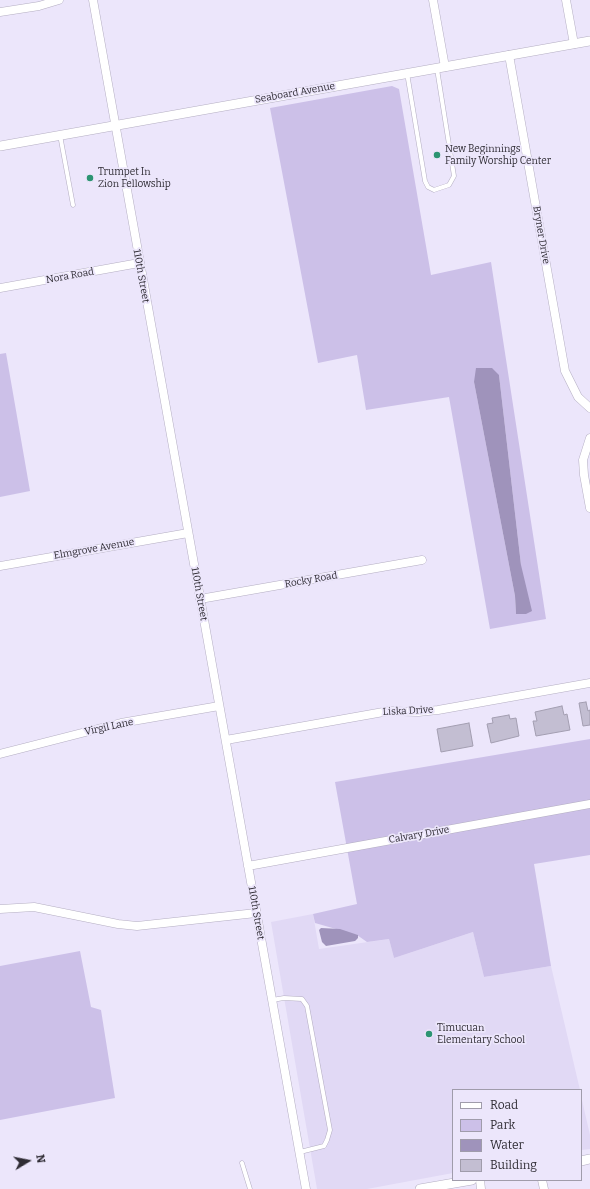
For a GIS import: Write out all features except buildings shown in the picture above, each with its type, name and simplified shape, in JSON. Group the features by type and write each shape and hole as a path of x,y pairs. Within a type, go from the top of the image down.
{"street":[{"path":"0,12 39,6 59,0"},
{"name":"110th Street","path":"93,0 139,264 306,1189"},
{"path":"433,0 441,68"},
{"path":"566,0 574,44"},
{"name":"Seaboard Avenue","path":"0,146 590,41"},
{"name":"Bryner Drive","path":"509,55 566,371 578,397 590,408"},
{"name":"Nora Road","path":"0,288 139,264"},
{"path":"590,438 584,460 584,476 590,508"},
{"name":"Elmgrove Avenue","path":"0,566 188,533"},
{"name":"Rocky Road","path":"200,599 422,560"},
{"name":"Liska Drive","path":"226,740 389,711 418,712 438,710 590,683"},
{"name":"Virgil Lane","path":"0,754 121,723 219,706"},
{"name":"Calvary Drive","path":"248,866 590,804"},
{"path":"0,909 34,907 118,924 137,926 256,913"},
{"path":"420,1189 463,1181"}],"lane":[{"path":"407,74 425,182 428,187 434,190 450,186 454,176 441,68"},
{"path":"60,135 73,205"},
{"path":"272,1000 284,998 302,999 307,1006 330,1130 324,1146 299,1152"},
{"path":"242,1163 250,1189"}],"shaded area":[{"name":"Timucuan Elementary School","path":"313,914 319,949 389,939 394,958 473,932 484,977 551,966 580,1089 452,1089 452,1173 367,1189 317,1189 271,922"},
{"path":"582,1100 590,1135 590,1149 582,1150"}],"green space":[{"path":"392,86 399,89 431,275 491,262 546,619 490,629 449,397 366,410 357,355 318,363 270,108","holes":["499,375 521,565 516,614 515,596 474,382"]},
{"path":"6,353 30,491 0,497 0,354"},
{"path":"590,739 590,855 534,864 551,966 484,977 473,932 394,958 389,939 367,942 357,935 315,923 313,914 357,904 335,782"},
{"path":"80,951 91,1007 101,1010 115,1098 0,1120 0,966"}],"water":[{"path":"476,368 492,368 499,375 521,565 532,611 526,614 516,614 515,596 474,382"},
{"path":"321,928 340,929 358,935 358,938 355,941 326,946 322,942 319,930"}],"place":[{"name":"New Beginnings Family Worship Center","path":"437,155"},
{"name":"Trumpet In Zion Fellowship","path":"90,178"},
{"name":"Timucuan Elementary School","path":"429,1034"}]}
